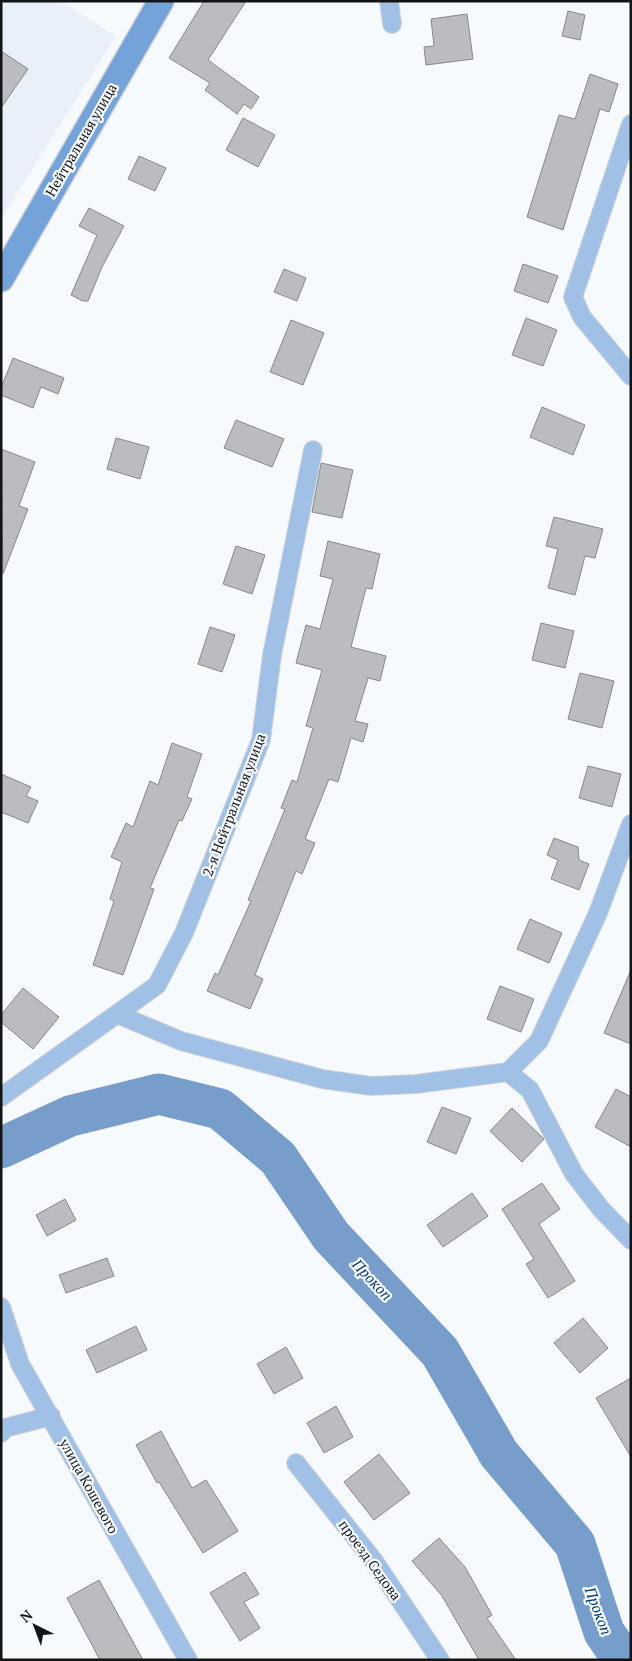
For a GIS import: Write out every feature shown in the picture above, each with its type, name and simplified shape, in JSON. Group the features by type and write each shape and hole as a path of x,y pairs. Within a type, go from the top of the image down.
{"main road":[{"name":"Нейтральная улица","path":"1,279 161,1"}],"street":[{"path":"389,1 392,24"},
{"path":"631,124 573,297 582,318 631,376"},
{"name":"2-я Нейтральная улица","path":"1,1097 157,985 184,933 261,740 272,655 313,450"},
{"path":"118,1014 181,1041 322,1079 371,1086 425,1083 508,1072 539,1041 598,913 631,824"},
{"path":"508,1072 530,1090 574,1174 601,1209 631,1240"},
{"name":"улица Кошевого","path":"1,1307 20,1364 51,1416 86,1484 188,1660"},
{"path":"1,1433 5,1428 51,1416"},
{"name":"проезд Седова","path":"296,1463 374,1561 440,1660"}],"shaded area":[{"path":"1,1 61,1 116,36 1,219"}],"building":[{"path":"204,1 246,1 208,60 259,97 251,109 244,104 237,114 205,90 210,83 169,58"},
{"path":"568,11 585,15 580,40 562,36"},
{"path":"467,14 473,59 426,65 424,47 434,46 431,19"},
{"path":"1,51 28,69 1,108"},
{"path":"590,74 618,84 609,112 600,109 563,230 527,217 559,115 575,119"},
{"path":"243,118 275,135 258,167 226,150"},
{"path":"139,156 166,168 155,191 128,179"},
{"path":"89,208 124,226 102,267 88,301 83,301 71,295 97,235 79,226"},
{"path":"523,264 558,276 548,303 514,291"},
{"path":"284,269 306,278 297,301 274,292"},
{"path":"526,318 557,330 543,366 512,355"},
{"path":"291,320 324,333 303,385 270,372"},
{"path":"13,358 64,378 58,394 41,387 33,408 1,395 1,388"},
{"path":"542,407 585,425 573,455 530,437"},
{"path":"236,420 284,439 272,467 224,448"},
{"path":"116,438 149,447 140,479 107,469"},
{"path":"1,449 35,462 19,506 28,509 3,574"},
{"path":"321,463 353,470 342,518 312,512"},
{"path":"554,517 603,529 595,558 585,556 575,595 548,588 558,549 546,546"},
{"path":"328,541 380,554 372,589 366,588 351,647 386,656 380,681 368,678 355,721 368,724 363,742 351,738 338,782 329,779 305,839 315,843 302,874 296,871 255,975 263,979 250,1009 207,991 215,973 218,975 251,901 248,900 285,809 281,808 292,780 297,782 313,728 306,726 322,670 296,663 306,625 320,629 333,579 320,576"},
{"path":"236,546 265,555 252,594 223,584"},
{"path":"541,623 574,631 565,668 532,660"},
{"path":"210,627 235,635 222,672 198,664"},
{"path":"580,673 614,681 602,728 568,719"},
{"path":"172,743 202,754 187,797 192,799 182,821 179,820 150,888 154,889 123,975 93,965 114,901 110,899 122,862 111,857 126,823 133,827 150,781 158,785"},
{"path":"588,766 621,774 612,807 579,798"},
{"path":"1,774 31,787 26,796 38,801 28,823 1,812"},
{"path":"554,838 578,847 579,860 589,864 579,890 551,879 558,860 547,855"},
{"path":"530,919 562,933 549,963 517,949"},
{"path":"631,970 631,1044 604,1033"},
{"path":"500,986 534,999 521,1032 487,1019"},
{"path":"23,988 59,1017 33,1049 1,1022 1,1015"},
{"path":"616,1089 631,1097 631,1147 595,1127"},
{"path":"442,1107 471,1118 456,1154 427,1142"},
{"path":"512,1108 544,1139 522,1162 490,1131"},
{"path":"542,1183 560,1209 539,1224 575,1281 548,1298 526,1264 534,1259 502,1209"},
{"path":"472,1193 488,1216 443,1247 427,1225"},
{"path":"65,1199 76,1220 47,1236 36,1215"},
{"path":"107,1258 114,1276 66,1293 59,1275"},
{"path":"583,1318 608,1348 580,1373 554,1343"},
{"path":"136,1326 147,1350 97,1373 86,1350"},
{"path":"286,1347 303,1378 274,1394 257,1364"},
{"path":"631,1378 631,1457 596,1398"},
{"path":"336,1406 353,1437 324,1453 307,1423"},
{"path":"161,1431 192,1488 206,1480 238,1531 203,1553 159,1482 157,1483 136,1445"},
{"path":"379,1454 410,1493 374,1520 344,1482"},
{"path":"439,1538 465,1567 492,1615 487,1618 516,1660 479,1660 442,1596 412,1561"},
{"path":"245,1572 259,1594 244,1602 260,1628 240,1641 210,1593"},
{"path":"99,1580 143,1660 100,1660 67,1598"}],"waterway":[{"name":"Прокоп","path":"1,1148 70,1116 159,1094 220,1109 278,1158 331,1236 440,1352 499,1454 575,1544 604,1632 623,1660"}]}
